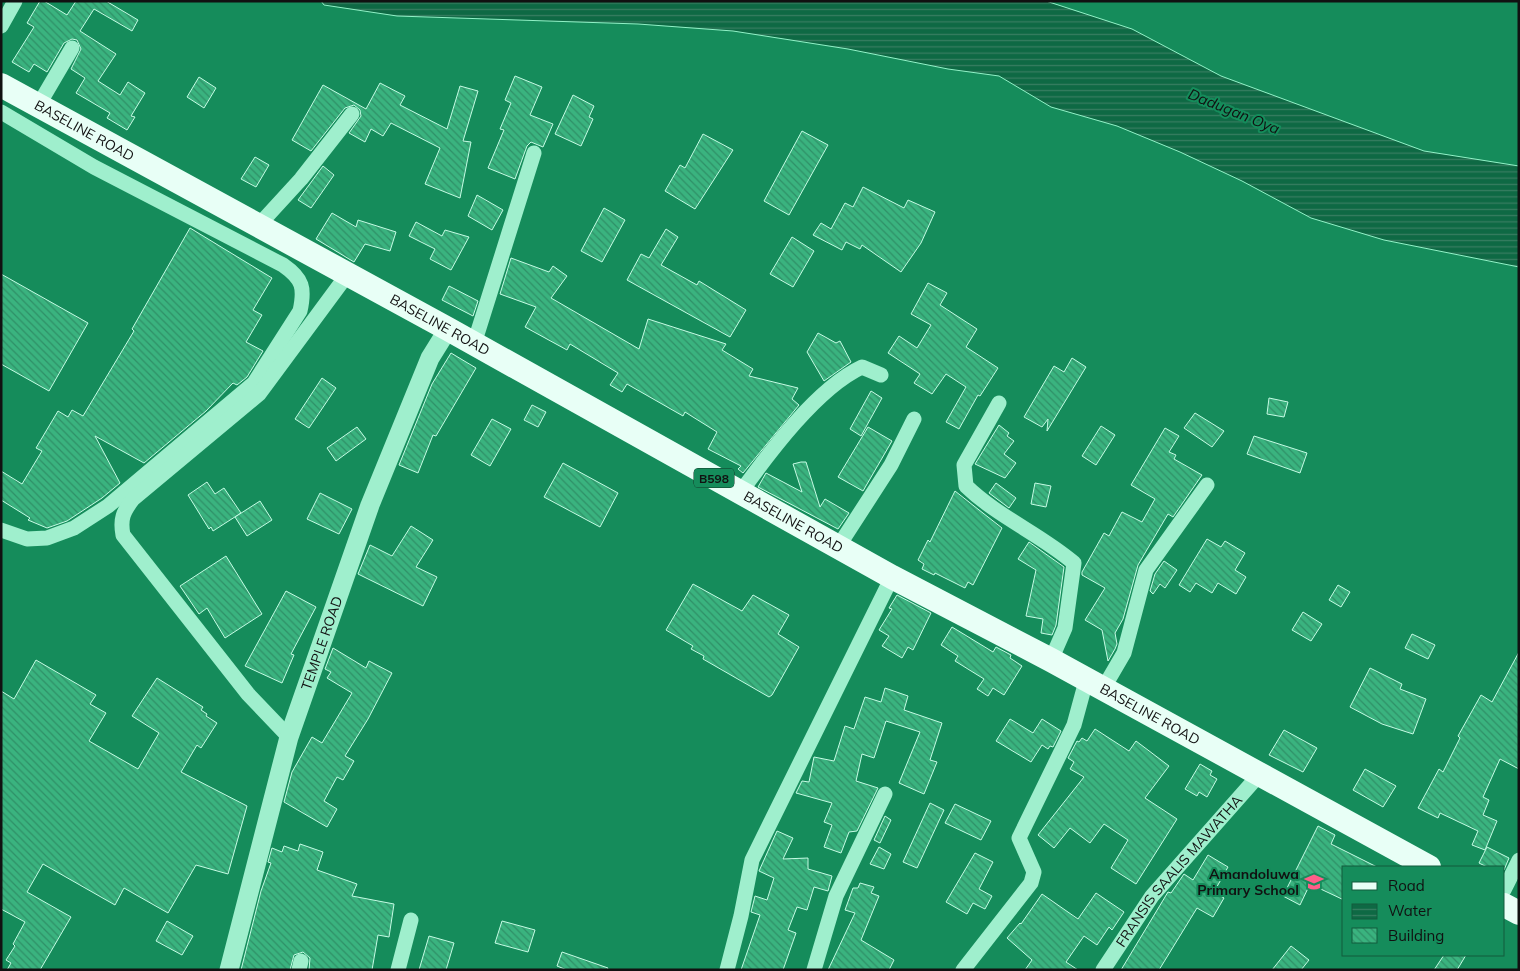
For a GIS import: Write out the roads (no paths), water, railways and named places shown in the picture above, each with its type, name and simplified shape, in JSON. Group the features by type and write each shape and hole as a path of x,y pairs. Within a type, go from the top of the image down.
{"main road":[{"name":"BASELINE ROAD","path":"1,85 448,329 838,548 1051,660 1427,866"},
{"path":"1505,906 1519,913"}],"street":[{"path":"1,26 14,1"},
{"path":"38,106 72,48"},
{"path":"1,112 94,167 283,265 296,274 302,286 303,297 300,311 254,383 108,506 74,528 46,538 27,539 1,530"},
{"path":"258,226 301,179 352,114"},
{"path":"474,344 534,152"},
{"path":"289,738 248,694 123,535 120,522 124,510 134,500 259,394 347,275"},
{"name":"TEMPLE ROAD","path":"229,970 289,738 370,505 430,358 448,329"},
{"path":"740,493 791,427 842,378 862,367 881,375"},
{"path":"999,402 964,465 966,486 980,500 1052,544 1074,563 1065,628 1051,660"},
{"path":"838,548 891,465 914,419"},
{"path":"963,970 1031,883 1034,872 1019,838 1094,685 1124,653 1146,570 1207,485"},
{"path":"727,970 741,916 752,860 892,577"},
{"name":"FRANSIS SAALIS MAWATHA","path":"1104,970 1152,896 1258,775"},
{"path":"814,970 836,896 885,794"},
{"path":"1505,888 1519,860"},
{"path":"398,970 411,920"}],"water":[{"name":"Dadugan Oya","path":"321,1 1046,1 1132,29 1221,76 1424,151 1519,166 1519,267 1384,240 1311,218 1242,181 1180,152 1117,126 1051,107 999,76 948,69 848,49 733,31 638,24 397,16 324,5"}],"place":[{"name":"Amandoluwa Primary School","path":"1314,882"}]}
